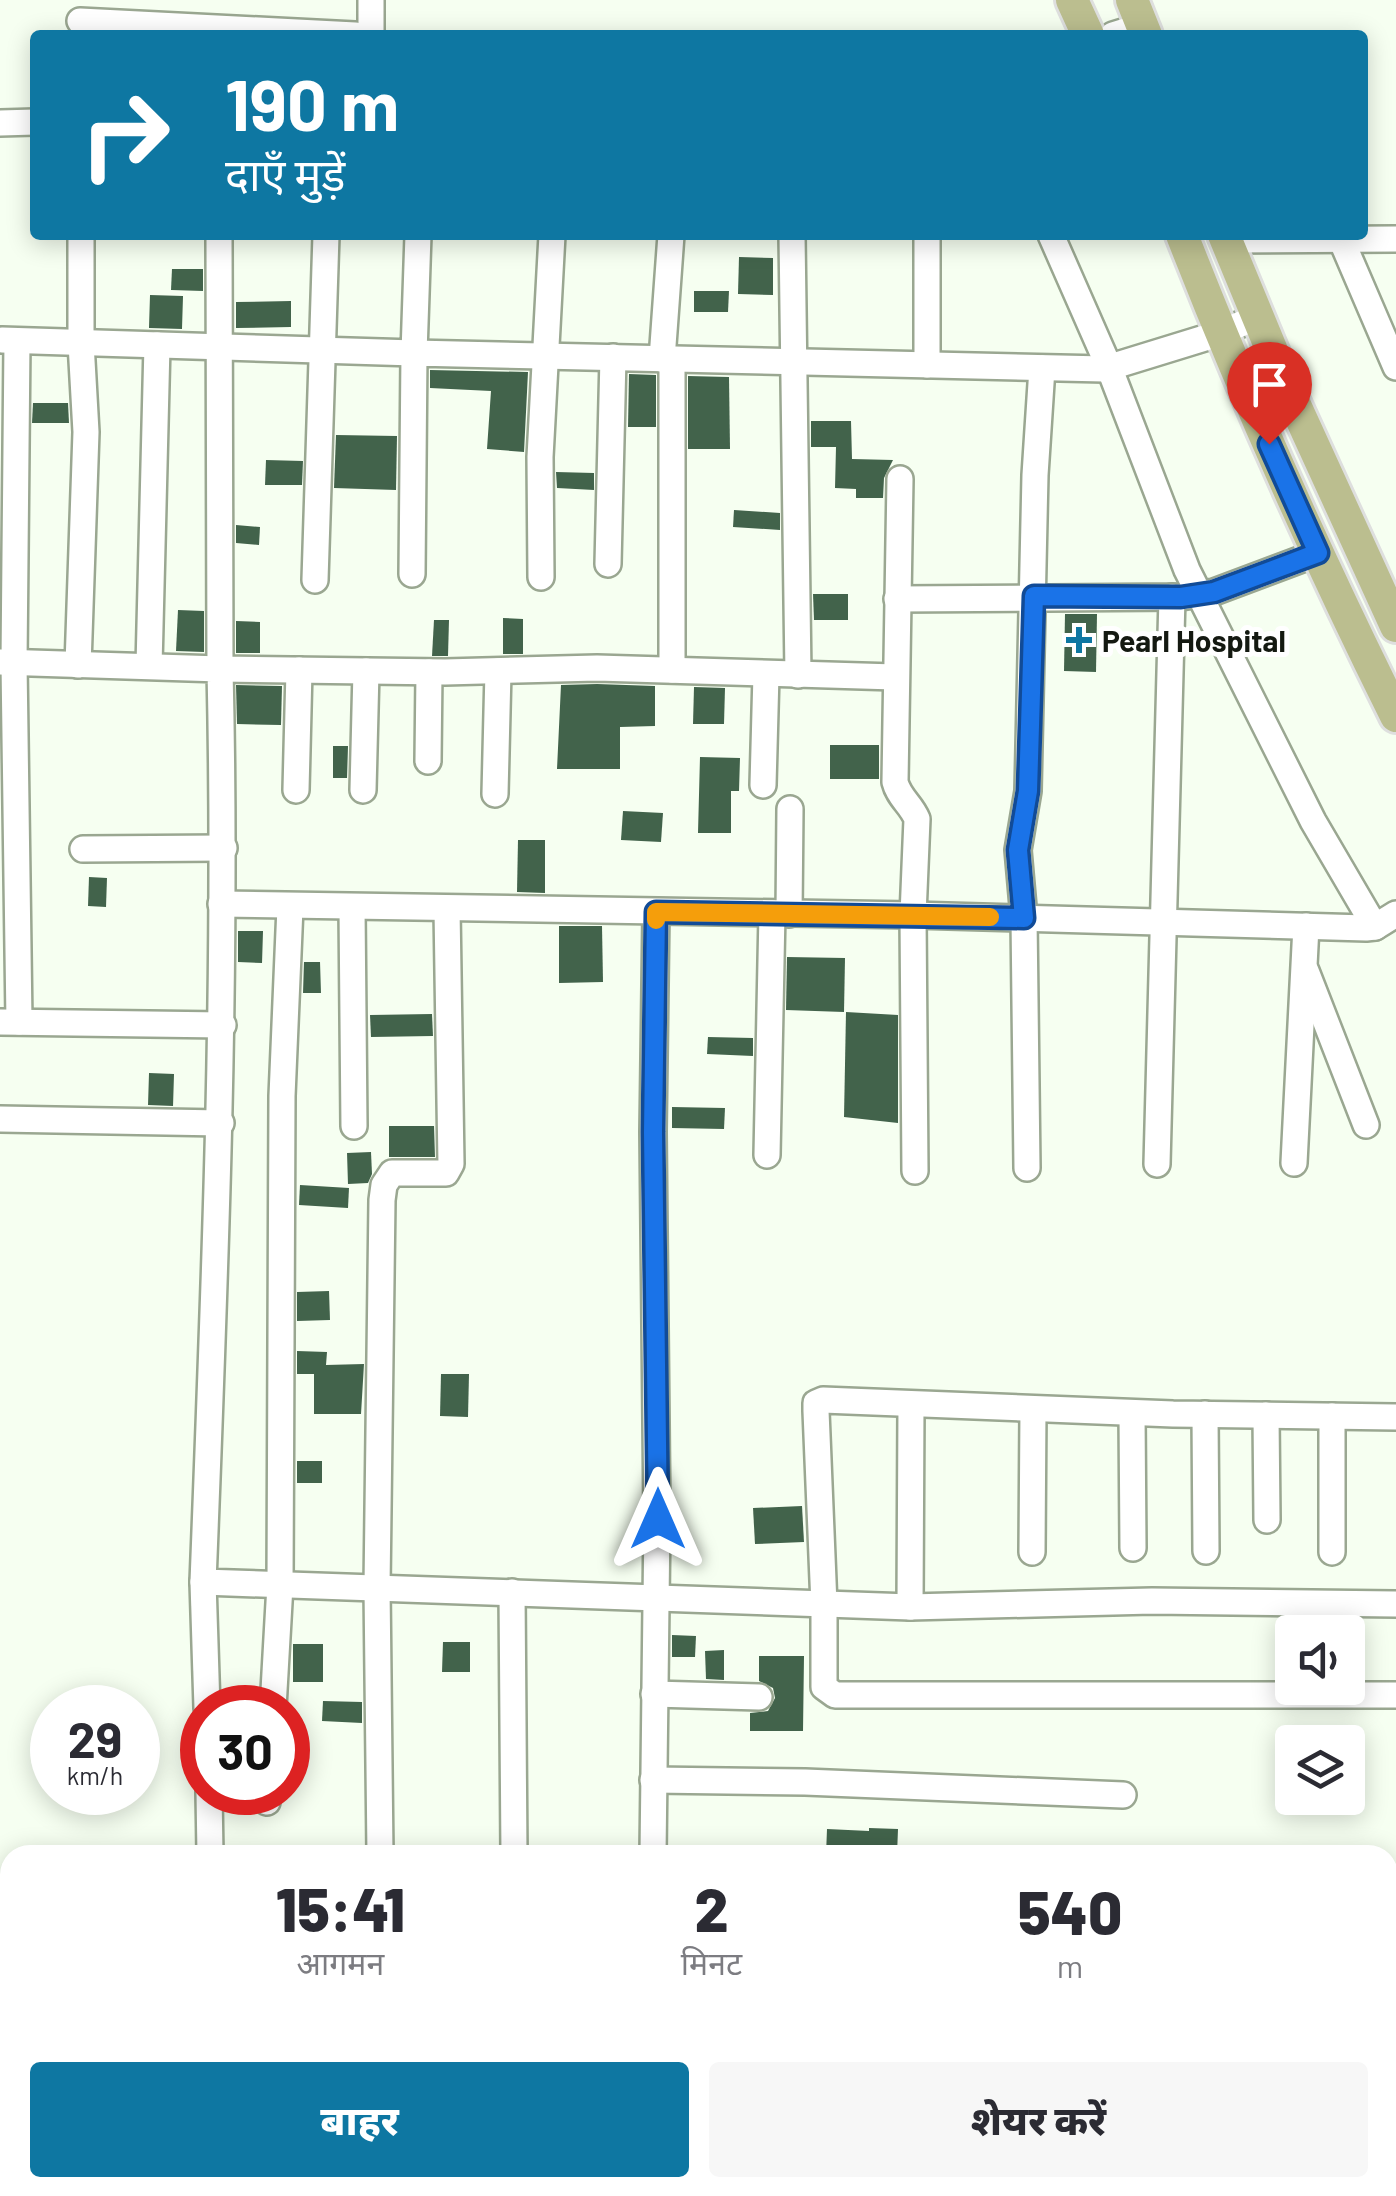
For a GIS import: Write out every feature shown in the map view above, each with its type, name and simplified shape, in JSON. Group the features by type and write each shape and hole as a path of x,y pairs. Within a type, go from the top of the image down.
{"main road":[{"path":"1072,0 1086,30"},
{"path":"1184,240 1318,553 1396,716"},
{"path":"1226,240 1256,317 1396,626"}],"street":[{"path":"195,0 211,30"},
{"path":"371,30 372,0"},
{"path":"80,19 211,30"},
{"path":"0,123 30,122"},
{"path":"1368,238 1396,238"},
{"path":"78,665 86,432 81,240"},
{"path":"206,1685 204,1582 223,1025 219,240"},
{"path":"315,580 326,240"},
{"path":"412,574 418,240"},
{"path":"541,577 540,457 552,240"},
{"path":"671,240 667,359 672,670"},
{"path":"792,240 798,675"},
{"path":"926,365 927,240"},
{"path":"1053,240 1109,367 1187,570 1312,821 1385,920"},
{"path":"1348,240 1396,366"},
{"path":"223,1025 9,1022 8,340 320,351 1109,367 1256,317"},
{"path":"149,666 157,345"},
{"path":"608,564 613,358"},
{"path":"1027,1168 1024,918 1018,850 1028,791 1035,476 1042,368"},
{"path":"900,479 896,782 898,794 917,819 915,1171"},
{"path":"897,599 1200,594 1318,553"},
{"path":"1157,1164 1172,597"},
{"path":"7,663 895,676"},
{"path":"296,790 299,670"},
{"path":"363,790 366,671"},
{"path":"495,794 498,671"},
{"path":"428,761 429,672"},
{"path":"763,785 766,674"},
{"path":"767,1155 780,914 790,809"},
{"path":"82,849 224,848"},
{"path":"222,904 914,915 1306,926 1385,920"},
{"path":"274,1685 280,1585 282,1096 290,907"},
{"path":"352,908 354,1126"},
{"path":"380,1845 377,1587 382,1200 384,1185 392,1173 446,1173 451,1164 447,909"},
{"path":"654,1845 658,1519 653,1132 656,912"},
{"path":"1294,1164 1306,926"},
{"path":"1303,964 1366,1125"},
{"path":"0,1118 220,1123"},
{"path":"1396,1417 1132,1413 822,1400 816,1403 824,1686 836,1695 1396,1696"},
{"path":"910,1607 911,1405"},
{"path":"1032,1409 1032,1552"},
{"path":"1132,1413 1132,1548"},
{"path":"1204,1414 1206,1551"},
{"path":"1266,1415 1268,1520"},
{"path":"1332,1416 1332,1552"},
{"path":"204,1582 910,1607 1170,1601 1396,1604"},
{"path":"512,1592 514,1845"},
{"path":"654,1694 760,1697"},
{"path":"653,1780 1124,1795"},
{"path":"209,1815 210,1845"}],"building":[{"path":"739,257 773,258 773,295 738,294"},
{"path":"172,269 203,269 203,291 171,290"},
{"path":"694,291 729,291 728,312 694,312"},
{"path":"150,295 183,296 182,329 149,328"},
{"path":"291,301 291,327 236,328 236,302"},
{"path":"430,370 528,372 524,452 487,449 491,391 430,388"},
{"path":"629,374 656,375 656,427 628,427"},
{"path":"688,376 729,377 730,449 688,449"},
{"path":"33,403 68,403 69,423 32,423"},
{"path":"811,421 851,421 852,459 893,460 884,478 883,498 856,498 856,489 835,488 836,447 811,447"},
{"path":"336,435 397,436 396,490 334,488"},
{"path":"266,460 303,461 302,485 265,485"},
{"path":"556,472 594,473 594,490 557,488"},
{"path":"734,510 780,513 780,530 733,527"},
{"path":"236,525 260,527 259,545 236,543"},
{"path":"813,594 848,594 848,620 814,620"},
{"path":"178,610 204,611 204,652 176,651"},
{"path":"1065,614 1097,614 1096,672 1064,671"},
{"path":"503,618 523,619 523,654 503,654"},
{"path":"434,620 449,620 448,656 432,656"},
{"path":"236,621 260,622 260,653 236,653"},
{"path":"236,685 282,686 281,725 237,724"},
{"path":"561,685 655,686 655,726 620,727 620,769 557,769"},
{"path":"694,687 725,688 724,724 693,724"},
{"path":"830,745 879,745 879,779 830,779"},
{"path":"333,746 348,746 347,778 333,778"},
{"path":"700,757 740,758 739,791 731,791 731,833 698,833"},
{"path":"623,811 663,813 661,842 621,840"},
{"path":"518,840 545,840 545,893 517,892"},
{"path":"89,877 107,878 106,907 88,906"},
{"path":"559,926 602,926 603,982 559,983"},
{"path":"238,931 263,931 262,963 238,962"},
{"path":"787,957 845,958 844,1012 786,1010"},
{"path":"304,962 320,962 321,993 303,993"},
{"path":"846,1012 898,1015 898,1123 844,1117"},
{"path":"432,1014 433,1036 371,1037 370,1015"},
{"path":"708,1037 753,1038 753,1056 707,1054"},
{"path":"149,1073 174,1074 173,1106 148,1105"},
{"path":"672,1107 725,1108 724,1129 672,1128"},
{"path":"389,1126 434,1126 435,1157 389,1157"},
{"path":"371,1152 372,1174 368,1183 348,1184 347,1153"},
{"path":"300,1185 349,1188 348,1208 299,1205"},
{"path":"329,1291 330,1320 297,1321 297,1292"},
{"path":"297,1351 327,1352 326,1365 364,1364 361,1414 314,1414 314,1374 297,1374"},
{"path":"441,1374 469,1374 468,1417 440,1416"},
{"path":"297,1461 322,1461 322,1483 297,1483"},
{"path":"802,1506 804,1542 755,1544 753,1508"},
{"path":"672,1635 696,1636 695,1657 672,1657"},
{"path":"443,1642 470,1642 470,1672 442,1672"},
{"path":"293,1644 323,1644 323,1682 293,1682"},
{"path":"724,1650 724,1680 706,1679 705,1651"},
{"path":"759,1656 804,1656 803,1731 750,1731 750,1713 768,1711 775,1698 773,1688 759,1681"},
{"path":"323,1701 362,1702 362,1723 322,1721"},
{"path":"827,1829 898,1829 897,1845 826,1845"}],"slow traffic":[{"path":"656,920 656,912 990,917"}],"place":[{"name":"Pearl Hospital","path":"1079,640"}],"route":[{"path":"658,1519 653,1132 656,912 1024,918 1018,850 1028,791 1034,596 1181,597 1214,592 1318,553 1269,444"}]}
